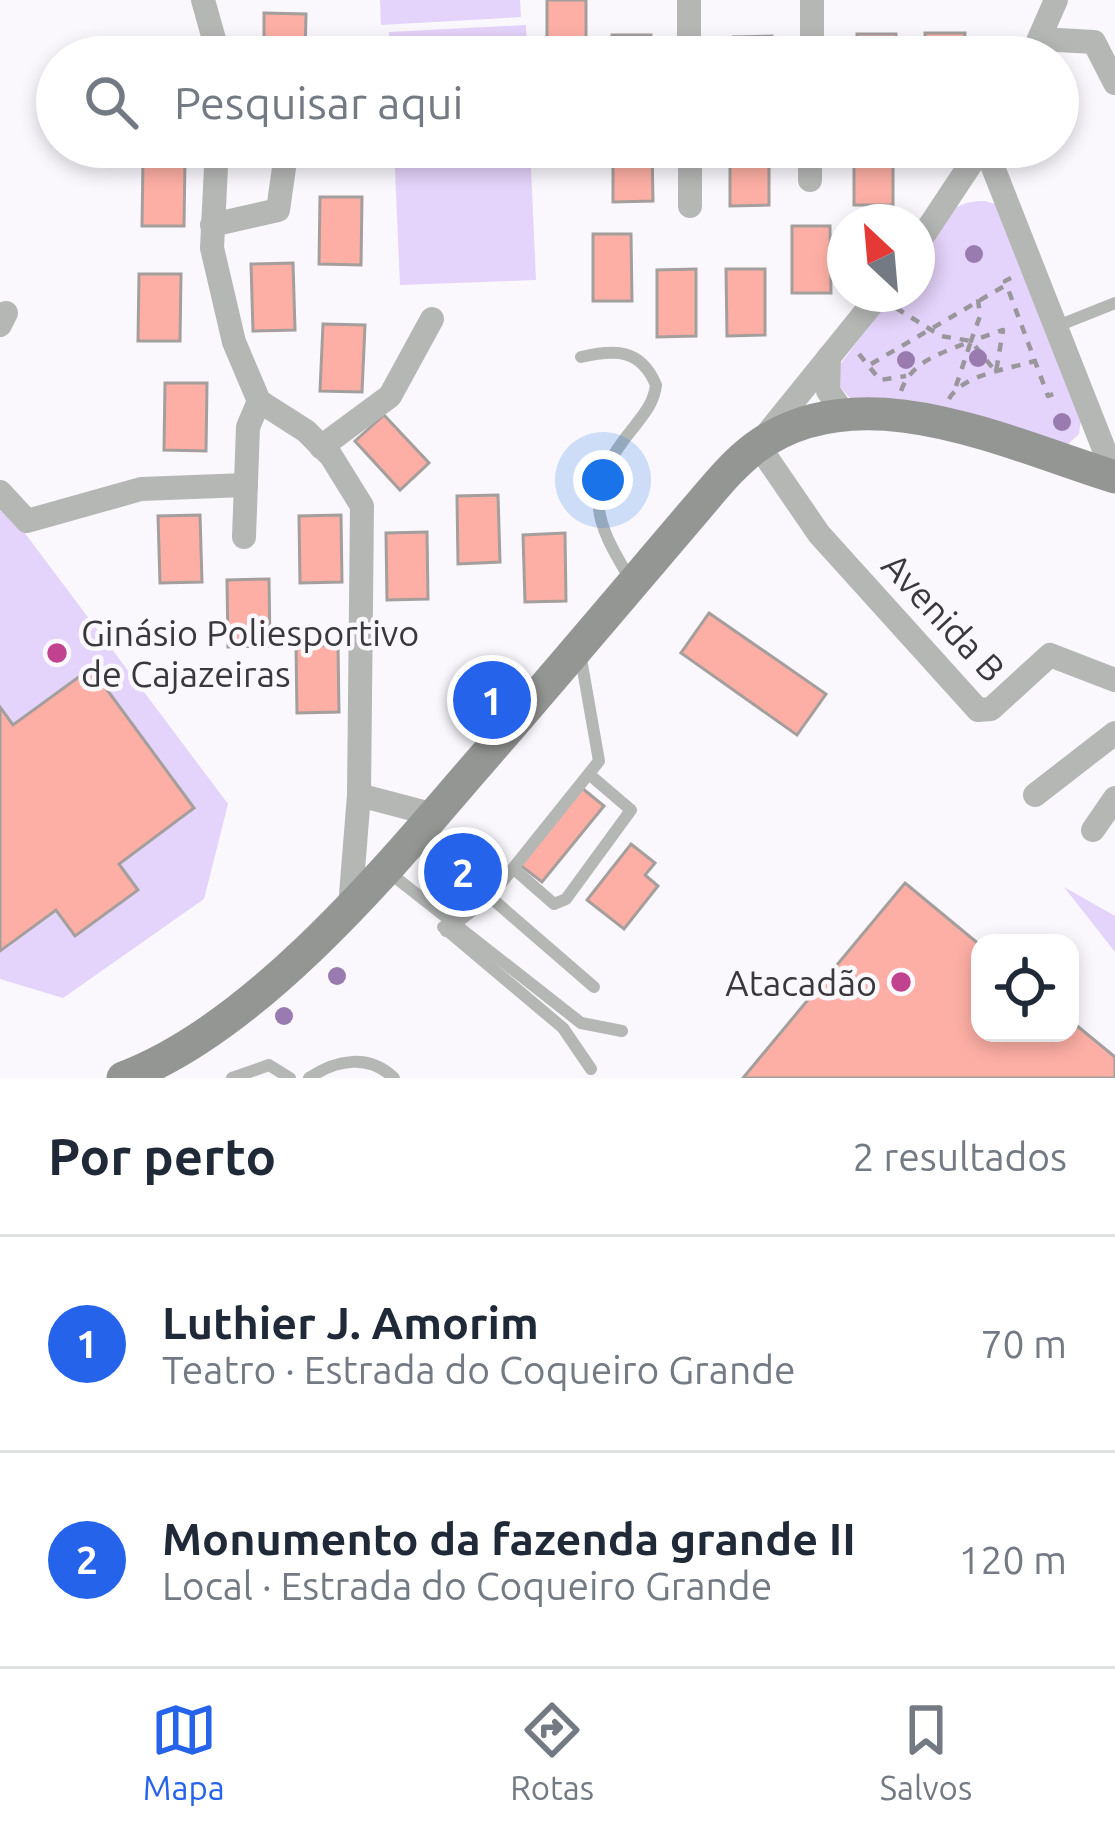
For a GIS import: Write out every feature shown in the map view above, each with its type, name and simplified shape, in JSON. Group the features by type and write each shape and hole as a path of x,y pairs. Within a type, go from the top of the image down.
{"main road":[{"path":"123,1078 164,1059 232,1011 350,907 758,446 846,416 918,419 1115,477"}],"street":[{"path":"203,0 213,36"},
{"path":"689,0 689,36"},
{"path":"812,0 812,36"},
{"path":"1040,36 1056,0"},
{"path":"1079,43 1094,41 1115,83"},
{"path":"216,168 212,225 219,296 259,401 321,447 351,482 362,506 359,794 350,907"},
{"path":"212,225 278,210 284,168"},
{"path":"690,168 690,206"},
{"path":"810,168 810,180"},
{"path":"935,219 970,168"},
{"path":"992,168 1115,477"},
{"path":"758,446 878,312"},
{"path":"321,447 390,396 432,319"},
{"path":"838,358 828,391 846,416"},
{"path":"244,537 248,427 259,401"},
{"name":"Avenida B","path":"758,446 819,534 978,710 991,709 1050,655 1115,680"},
{"path":"0,493 27,521 141,489 246,485"},
{"path":"1035,795 1115,733"},
{"path":"359,794 428,822"},
{"path":"1094,830 1115,798"}],"lane":[{"path":"1055,327 1115,303"},
{"path":"581,357 629,354 642,360 656,385 647,410 608,458 596,493 604,532 633,583"},
{"path":"451,927 490,897 590,775 601,750 578,647"},
{"path":"514,869 544,899 554,904 566,899 632,810 590,775"},
{"path":"385,869 562,1028 591,1070"},
{"path":"490,897 594,987"},
{"path":"451,927 581,1023 622,1031"},
{"path":"314,1076 368,1061 394,1078"},
{"path":"232,1078 269,1066 290,1078"}],"path":[{"path":"871,364 1024,272"},
{"path":"1006,284 1048,396 1065,389"},
{"path":"961,406 947,404 980,316 978,299"},
{"path":"898,312 929,328 971,340 996,372"},
{"path":"838,358 856,349 880,380 906,376 922,362 1003,330 996,372"},
{"path":"955,389 1036,361"},
{"path":"887,393 901,394 906,376"}],"shaded area":[{"path":"380,0 520,0 521,17 381,25"},
{"path":"526,25 526,36 389,36 389,32"},
{"path":"395,168 531,168 536,280 400,285"},
{"path":"968,203 995,204 1081,418 1079,434 1068,444 850,398 837,384 839,366 880,312 935,312 935,229 954,209"},
{"name":"Ginásio Poliesportivo de Cajazeiras","path":"0,500 228,804 204,899 63,998 0,979"},
{"path":"1064,887 1115,916 1115,952"}],"building":[{"path":"547,0 586,0 586,36 547,36"},
{"path":"264,13 306,14 305,36 264,36"},
{"path":"925,33 965,33 965,36"},
{"path":"143,168 185,168 184,226 142,226"},
{"path":"613,168 652,168 653,201 613,202"},
{"path":"730,168 769,168 769,205 730,206"},
{"path":"854,168 893,168 893,204 854,204"},
{"path":"320,197 362,197 361,265 319,264"},
{"path":"792,226 827,226 827,293 792,293"},
{"path":"593,234 631,234 632,301 593,301"},
{"path":"293,263 295,330 253,331 251,264"},
{"path":"696,269 696,336 657,337 657,270"},
{"path":"726,269 765,269 765,335 727,336"},
{"path":"139,274 181,274 180,341 138,341"},
{"path":"323,324 365,325 362,392 320,391"},
{"path":"165,383 207,383 206,451 164,450"},
{"path":"384,415 429,463 400,490 355,441"},
{"path":"498,495 500,562 458,564 457,496"},
{"path":"200,515 202,582 160,583 158,516"},
{"path":"341,515 342,582 300,583 299,516"},
{"path":"427,532 428,599 387,600 386,533"},
{"path":"565,533 566,601 525,602 523,535"},
{"path":"269,579 270,646 228,647 227,580"},
{"path":"709,613 826,694 797,735 681,653"},
{"path":"338,645 339,712 297,713 296,646"},
{"path":"91,668 194,808 119,864 138,890 75,936 56,910 0,951 0,707 13,725"},
{"path":"577,784 604,806 542,882 515,861"},
{"path":"631,844 655,863 645,875 658,886 624,929 587,900"},
{"name":"Atacadão","path":"905,883 971,938 971,1042 1079,1042 1079,1027 1115,1057 1115,1078 743,1078"}],"place":[{"name":"Ginásio Poliesportivo de Cajazeiras","path":"57,653"},
{"name":"Luthier J. Amorim","path":"492,700"},
{"name":"Monumento da fazenda grande II","path":"463,872"},
{"name":"Atacadão","path":"901,982"}]}
